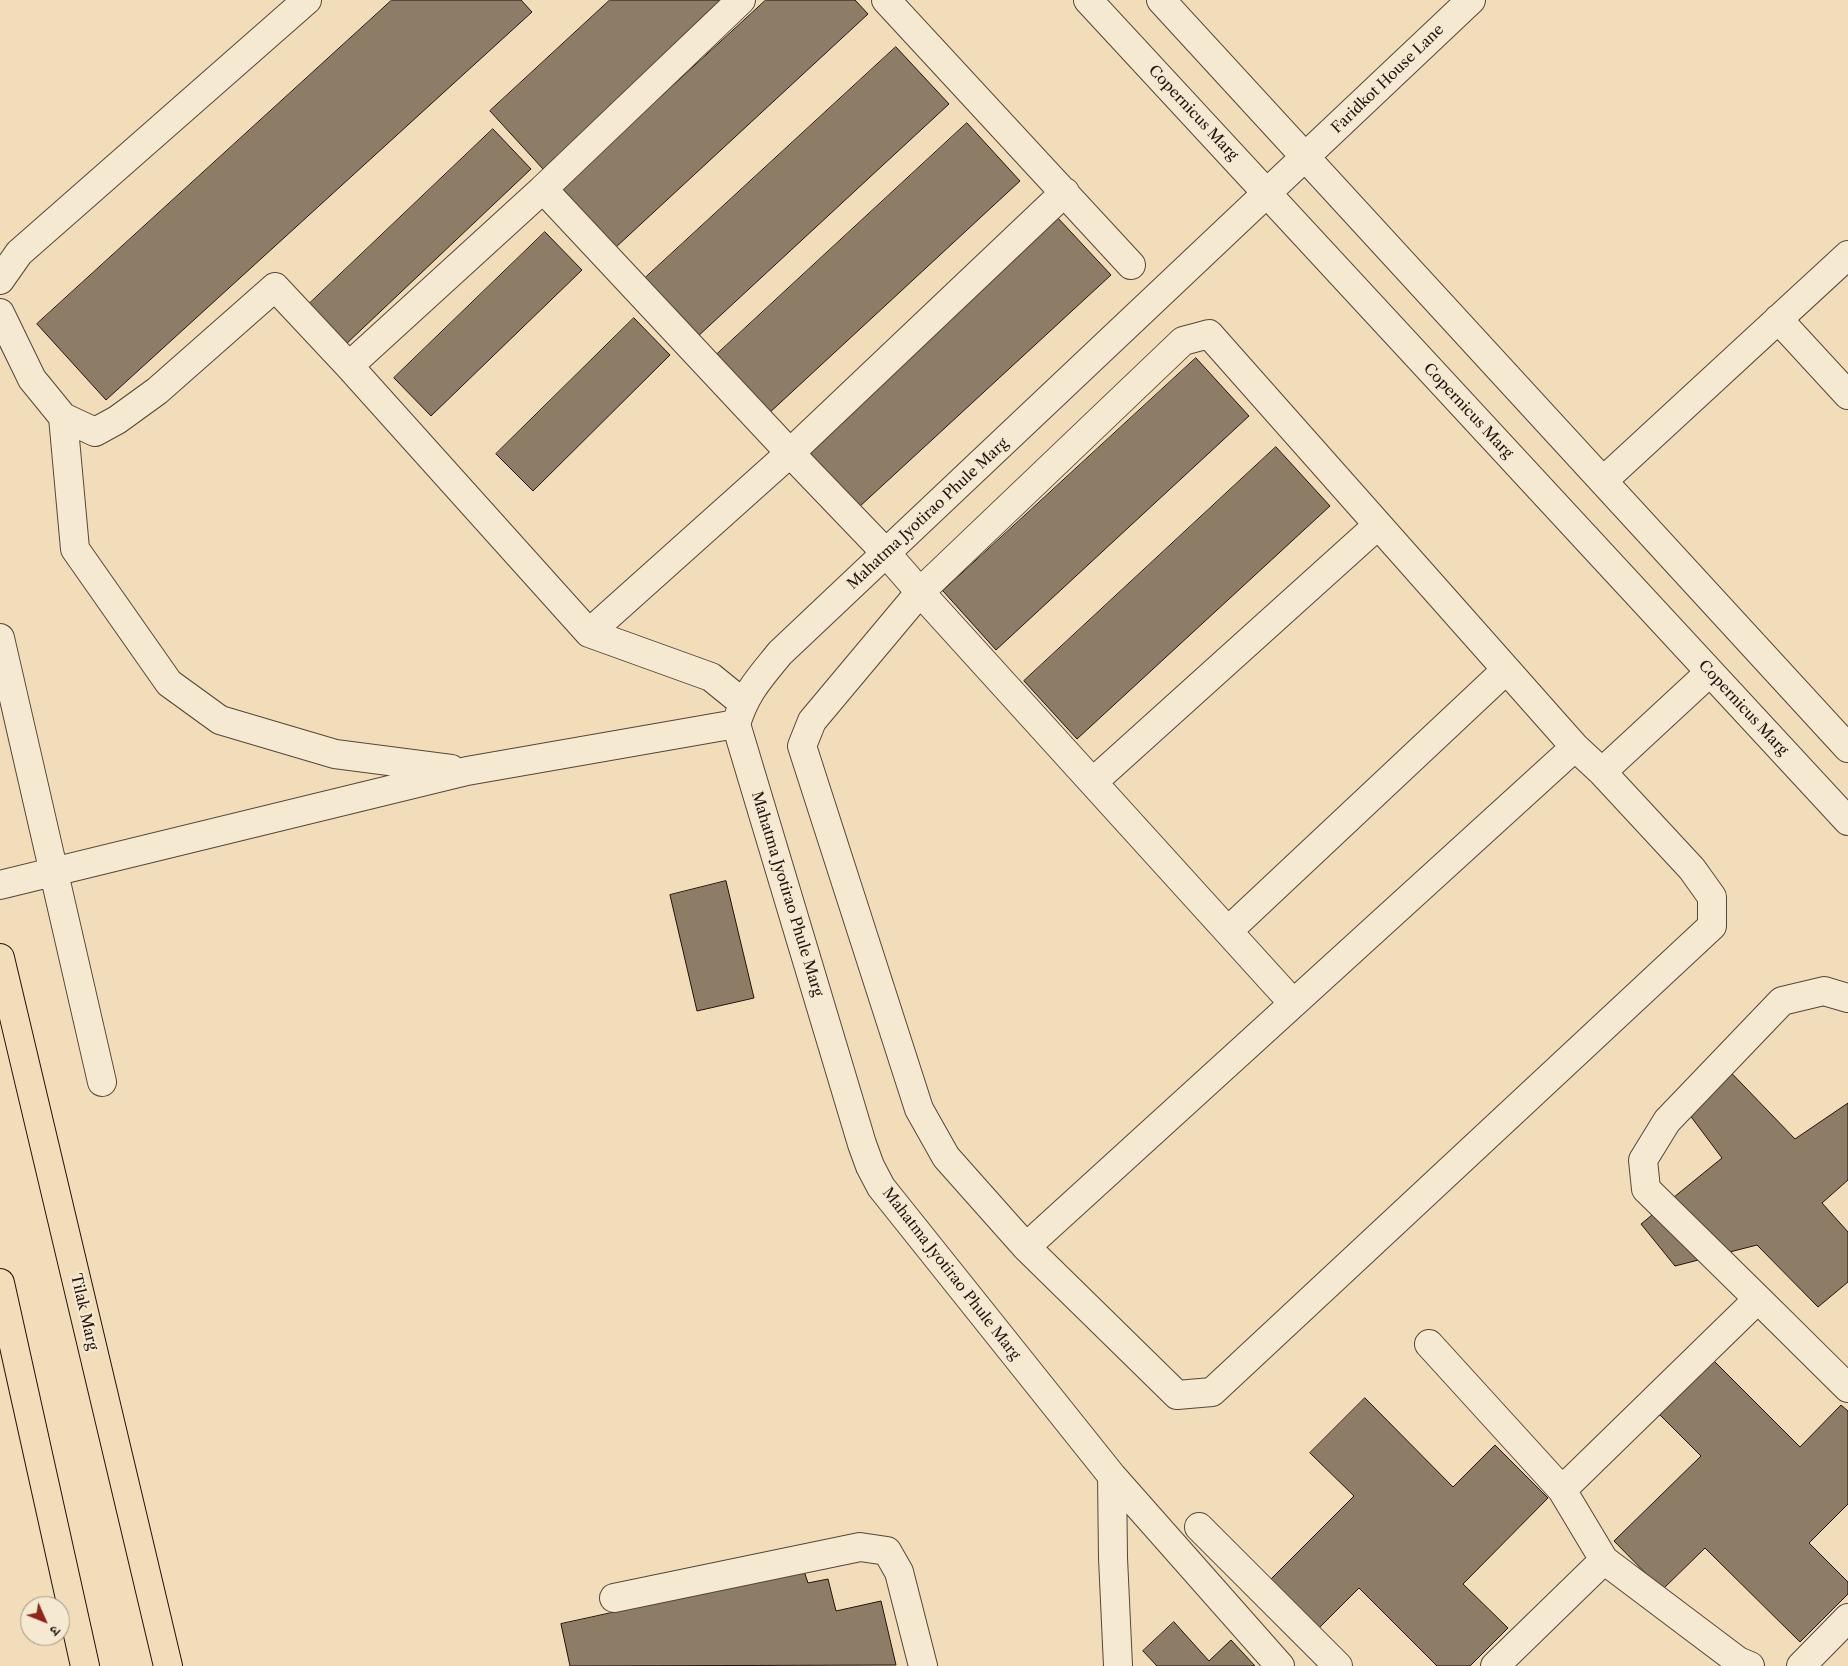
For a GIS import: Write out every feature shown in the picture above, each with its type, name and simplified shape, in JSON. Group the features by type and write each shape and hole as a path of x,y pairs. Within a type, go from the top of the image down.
{"main road":[{"name":"Tilak Marg","path":"0,958 168,1666"},
{"path":"0,1283 85,1666"}],"street":[{"path":"0,280 19,253 307,0"},
{"path":"349,366 543,189 741,0"},
{"path":"886,0 1131,265"},
{"name":"Copernicus Marg","path":"1088,0 1848,821"},
{"path":"1161,0 1848,748"},
{"name":"Faridkot House Lane","path":"1266,193 1471,0"},
{"path":"543,189 886,553 1293,1003"},
{"path":"589,633 790,453 1065,192"},
{"name":"Mahatma Jyotirao Phule Marg","path":"1266,193 780,653 752,686 739,713 862,1144 880,1187 1112,1476 1280,1666"},
{"path":"1603,481 1848,256"},
{"path":"0,313 32,380 63,417 95,432 117,420 156,391 275,287 349,366 589,633 711,677 739,713 467,771 0,885"},
{"path":"1778,319 1848,395"},
{"path":"1209,334 1378,525 1574,747 1602,772 1692,869 1712,897 1712,926 1212,1392 1177,1395 1026,1247 946,1157 919,1109 802,746 812,721 920,592 1183,341 1209,334"},
{"path":"63,417 75,549 169,683 220,720 334,754 467,771"},
{"path":"1093,782 1378,525"},
{"path":"0,638 102,1082"},
{"path":"1228,931 1506,670"},
{"path":"1602,772 1710,672"},
{"path":"1026,1247 1574,747"},
{"path":"1843,1373 1758,1299 1646,1189 1643,1160 1667,1121 1782,1001 1824,991 1848,998"},
{"path":"1562,1490 1758,1299"},
{"path":"1429,1344 1562,1490 1604,1560 1738,1661 1750,1666"},
{"path":"1112,1476 1112,1558 1118,1666"},
{"path":"1199,1527 1338,1666"},
{"path":"614,1598 860,1547 887,1551 899,1572 923,1666"},
{"path":"1495,1666 1604,1560"},
{"path":"1801,1666 1848,1618"}],"building":[{"path":"392,0 521,0 532,12 106,400 37,324"},
{"path":"610,0 726,0 543,169 490,111"},
{"path":"766,0 855,0 868,14 615,248 561,189"},
{"path":"896,47 949,104 696,338 643,280"},
{"path":"967,123 1020,181 767,415 714,357"},
{"path":"493,129 531,169 344,346 307,306"},
{"path":"1057,217 1111,275 858,508 804,451"},
{"path":"545,232 582,270 431,416 394,378"},
{"path":"634,318 670,355 533,491 496,454"},
{"path":"1196,358 1249,416 996,650 943,591"},
{"path":"1276,447 1330,506 1077,739 1024,681"},
{"path":"726,881 754,998 697,1011 670,895"},
{"path":"1717,1058 1795,1139 1848,1103 1848,1180 1822,1203 1848,1232 1848,1282 1818,1307 1757,1245 1675,1266 1641,1224 1722,1158 1677,1098"},
{"path":"1711,1358 1800,1447 1841,1405 1848,1411 1848,1504 1809,1543 1848,1582 1848,1594 1800,1642 1705,1548 1662,1590 1614,1541 1701,1456 1657,1412"},
{"path":"1365,1398 1453,1487 1495,1445 1548,1498 1463,1584 1508,1628 1470,1666 1437,1666 1359,1588 1316,1631 1268,1582 1354,1496 1310,1453"},
{"path":"804,1571 808,1583 828,1579 836,1611 881,1601 896,1665 570,1666 561,1624"},
{"path":"1174,1622 1209,1661 1231,1640 1255,1666 1157,1666 1143,1651"}]}
